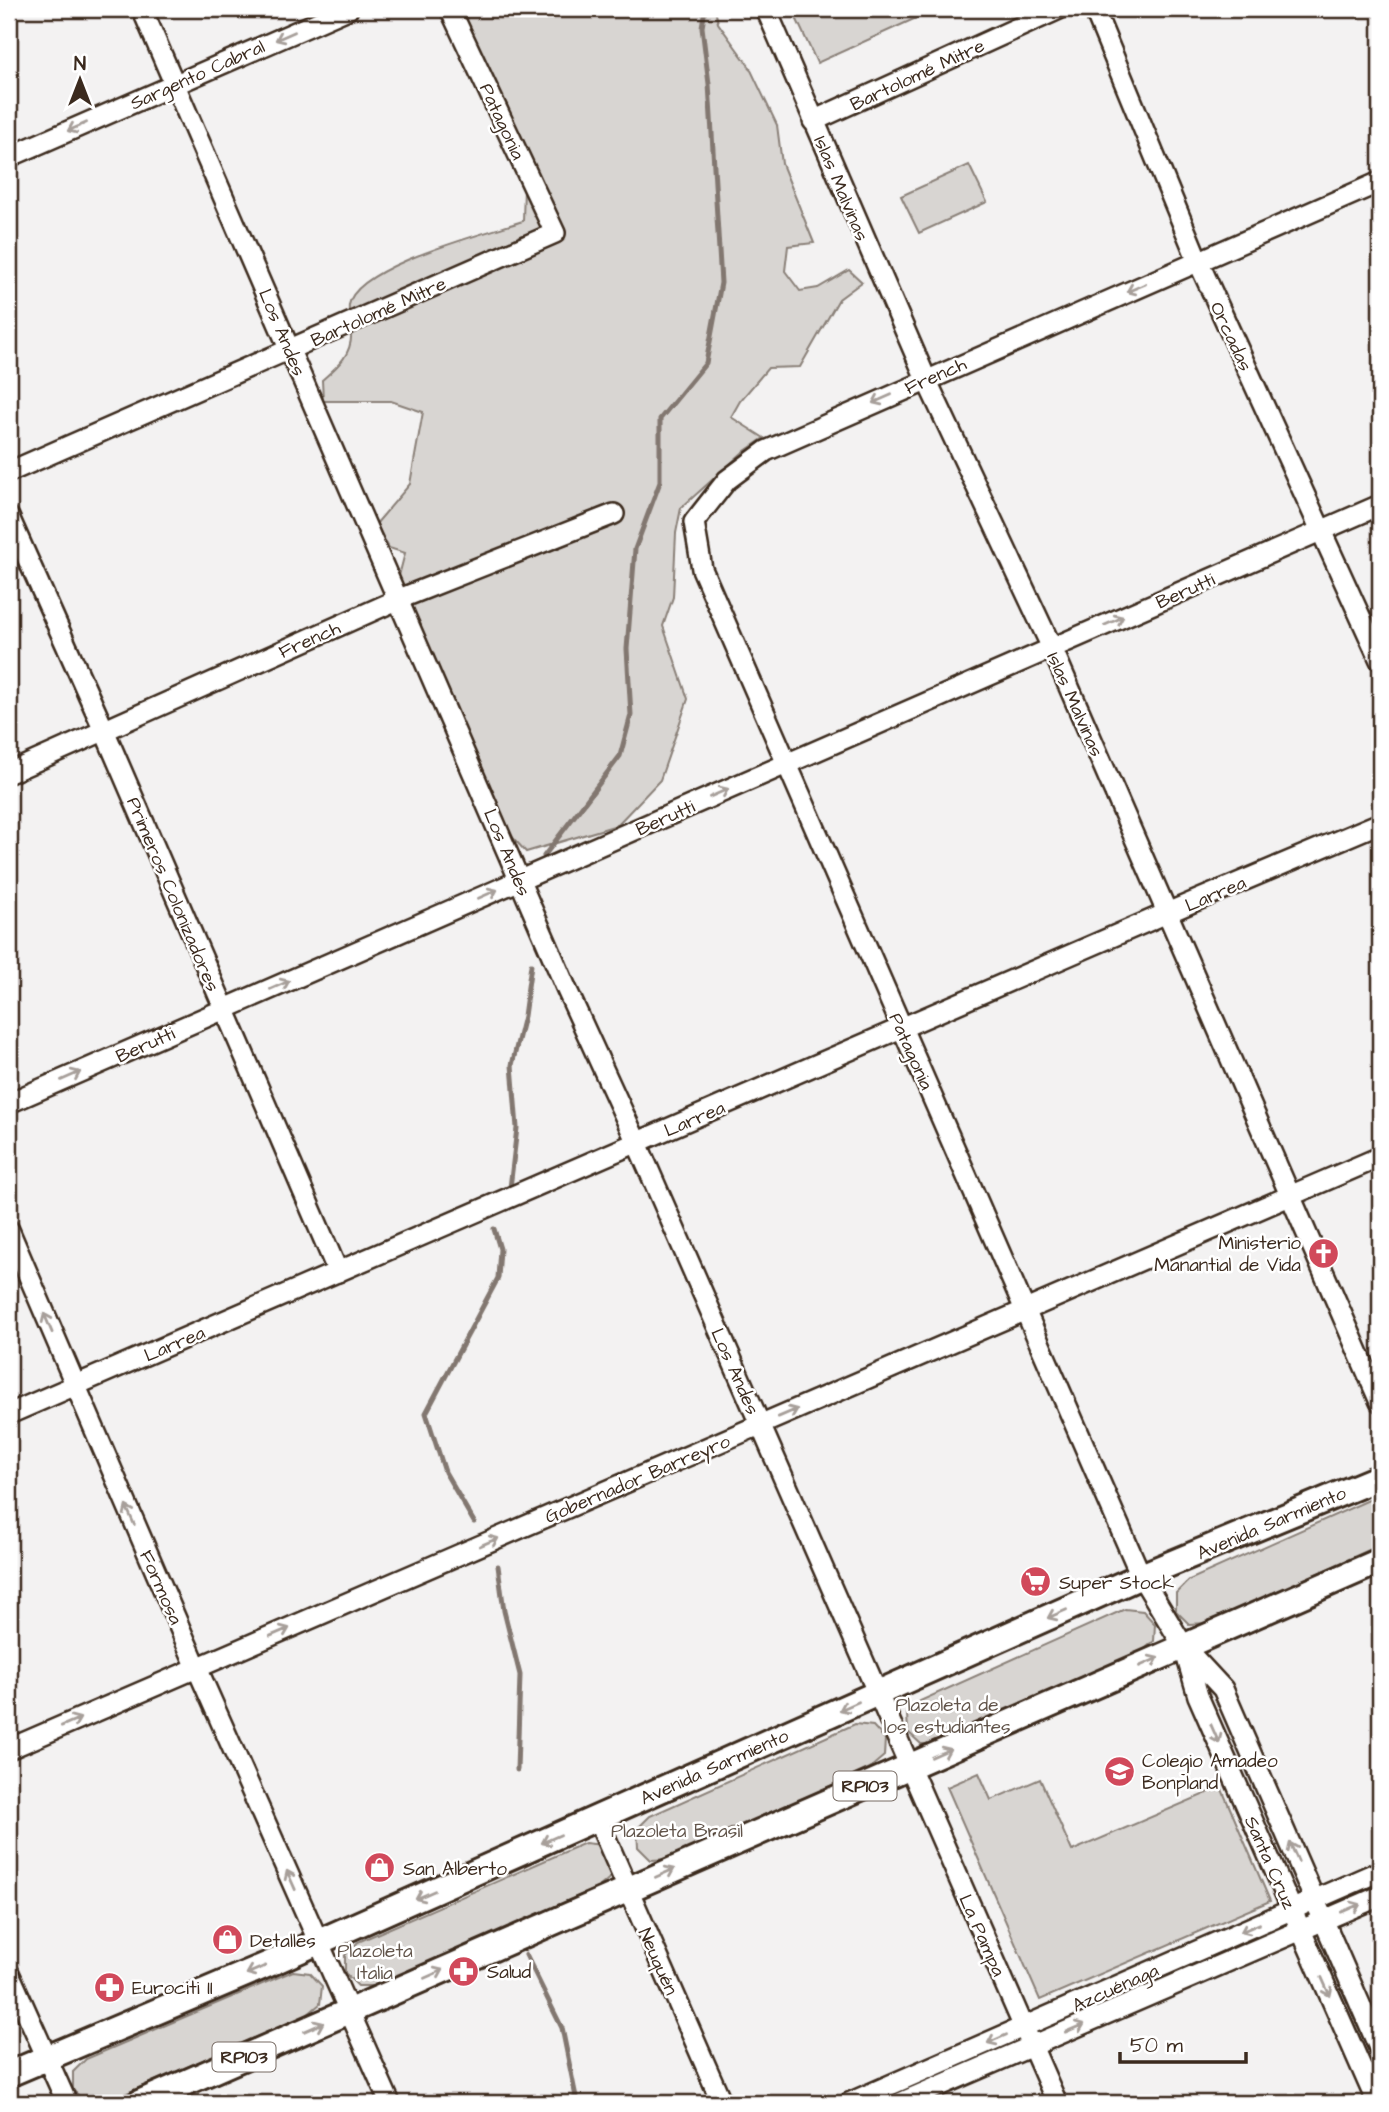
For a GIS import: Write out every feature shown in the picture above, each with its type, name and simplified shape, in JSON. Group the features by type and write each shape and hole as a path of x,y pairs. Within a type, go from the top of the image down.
{"main road":[{"name":"Avenida Sarmiento","path":"9,2074 318,1942 1141,1576 1380,1477"},
{"name":"RP103","path":"139,2103 1380,1561"}],"street":[{"name":"Los Andes","path":"142,9 908,1767"},
{"name":"Sargento Cabral","path":"9,157 348,9"},
{"name":"Patagonia","path":"450,9 555,233"},
{"name":"Islas Malvinas","path":"766,9 926,379 1052,648 1380,1402"},
{"name":"Bartolomé Mitre","path":"813,121 1059,9"},
{"name":"Orcadas","path":"1094,9 1198,261 1380,660"},
{"name":"French","path":"694,522 727,480 766,451 1380,182"},
{"name":"Bartolomé Mitre","path":"9,472 555,233"},
{"name":"Berutti","path":"9,1103 1380,505"},
{"name":"French","path":"9,773 399,599 614,514"},
{"name":"Primeros Colonizadores","path":"9,516 338,1272"},
{"name":"Patagonia","path":"694,522 702,569 1141,1576 1184,1647"},
{"name":"Larrea","path":"9,1414 1380,823"},
{"name":"Gobernador Barreyro","path":"9,1749 1380,1157"},
{"name":"Formosa","path":"9,1230 197,1668 390,2103"},
{"name":"Santa Cruz","path":"1184,1647 1223,1689 1380,2050"},
{"name":"Santa Cruz","path":"1184,1647 1198,1696 1377,2103"},
{"name":"La Pampa","path":"908,1767 1057,2103"},
{"name":"Neuquén","path":"597,1818 722,2103"},
{"name":"Azcuénaga","path":"849,2103 1380,1871"},
{"name":"Azcuénaga","path":"900,2103 1380,1896"},
{"path":"9,1973 67,2103"}],"green space":[{"path":"462,9 715,9 718,23 749,66 777,125 782,164 814,243 788,246 785,271 800,291 818,288 849,270 862,282 839,299 800,367 768,368 740,401 731,417 764,438 742,453 681,508 676,533 673,597 663,626 688,699 660,780 617,825 526,852 504,828 399,576 405,553 389,548 376,524 410,484 423,412 391,401 323,401 322,380 338,365 349,347 349,305 357,291 397,264 523,221 525,152"},
{"path":"792,9 936,9 817,63"},
{"path":"969,165 987,202 919,233 901,196"},
{"path":"1380,1495 1380,1545 1208,1623 1189,1624 1176,1611 1176,1593 1189,1580"},
{"name":"Plazoleta de los estudiantes","path":"1125,1609 1143,1611 1155,1624 1154,1641 1140,1653 939,1744 921,1744 908,1732 907,1714 920,1701"},
{"name":"Plazoleta Brasil","path":"855,1724 873,1726 885,1739 884,1756 870,1768 669,1859 651,1860 638,1847 637,1829 650,1816"},
{"path":"979,1773 991,1800 1040,1779 1072,1851 1221,1787 1270,1901 1040,2000 947,1787"},
{"name":"Plazoleta Italia","path":"585,1843 602,1845 612,1876 599,1887 376,1986 358,1986 345,1973 345,1955 358,1942"},
{"path":"293,1971 310,1973 322,1986 320,2004 307,2015 104,2103 86,2103 73,2090 73,2072 86,2059"}],"waterway":[{"path":"544,856 620,756 631,715 627,649 635,549 660,482 660,419 706,363 721,283 709,84 702,27 705,9"},
{"path":"510,1188 517,1128 512,1065 524,1016 531,965"},
{"path":"474,1522 445,1472 426,1413 498,1278 500,1249 494,1229"},
{"path":"498,1566 504,1611 520,1675 517,1770"},
{"path":"526,1955 562,2028 576,2097 565,2103"}],"place":[{"name":"Ministerio Manantial de Vida","path":"1324,1253"},
{"name":"Super Stock","path":"1036,1582"},
{"name":"Colegio Amadeo Bonpland","path":"1119,1771"},
{"name":"San Alberto","path":"380,1868"},
{"name":"Detalles","path":"227,1940"},
{"name":"Salud","path":"464,1971"},
{"name":"Eurociti II","path":"109,1987"}]}
